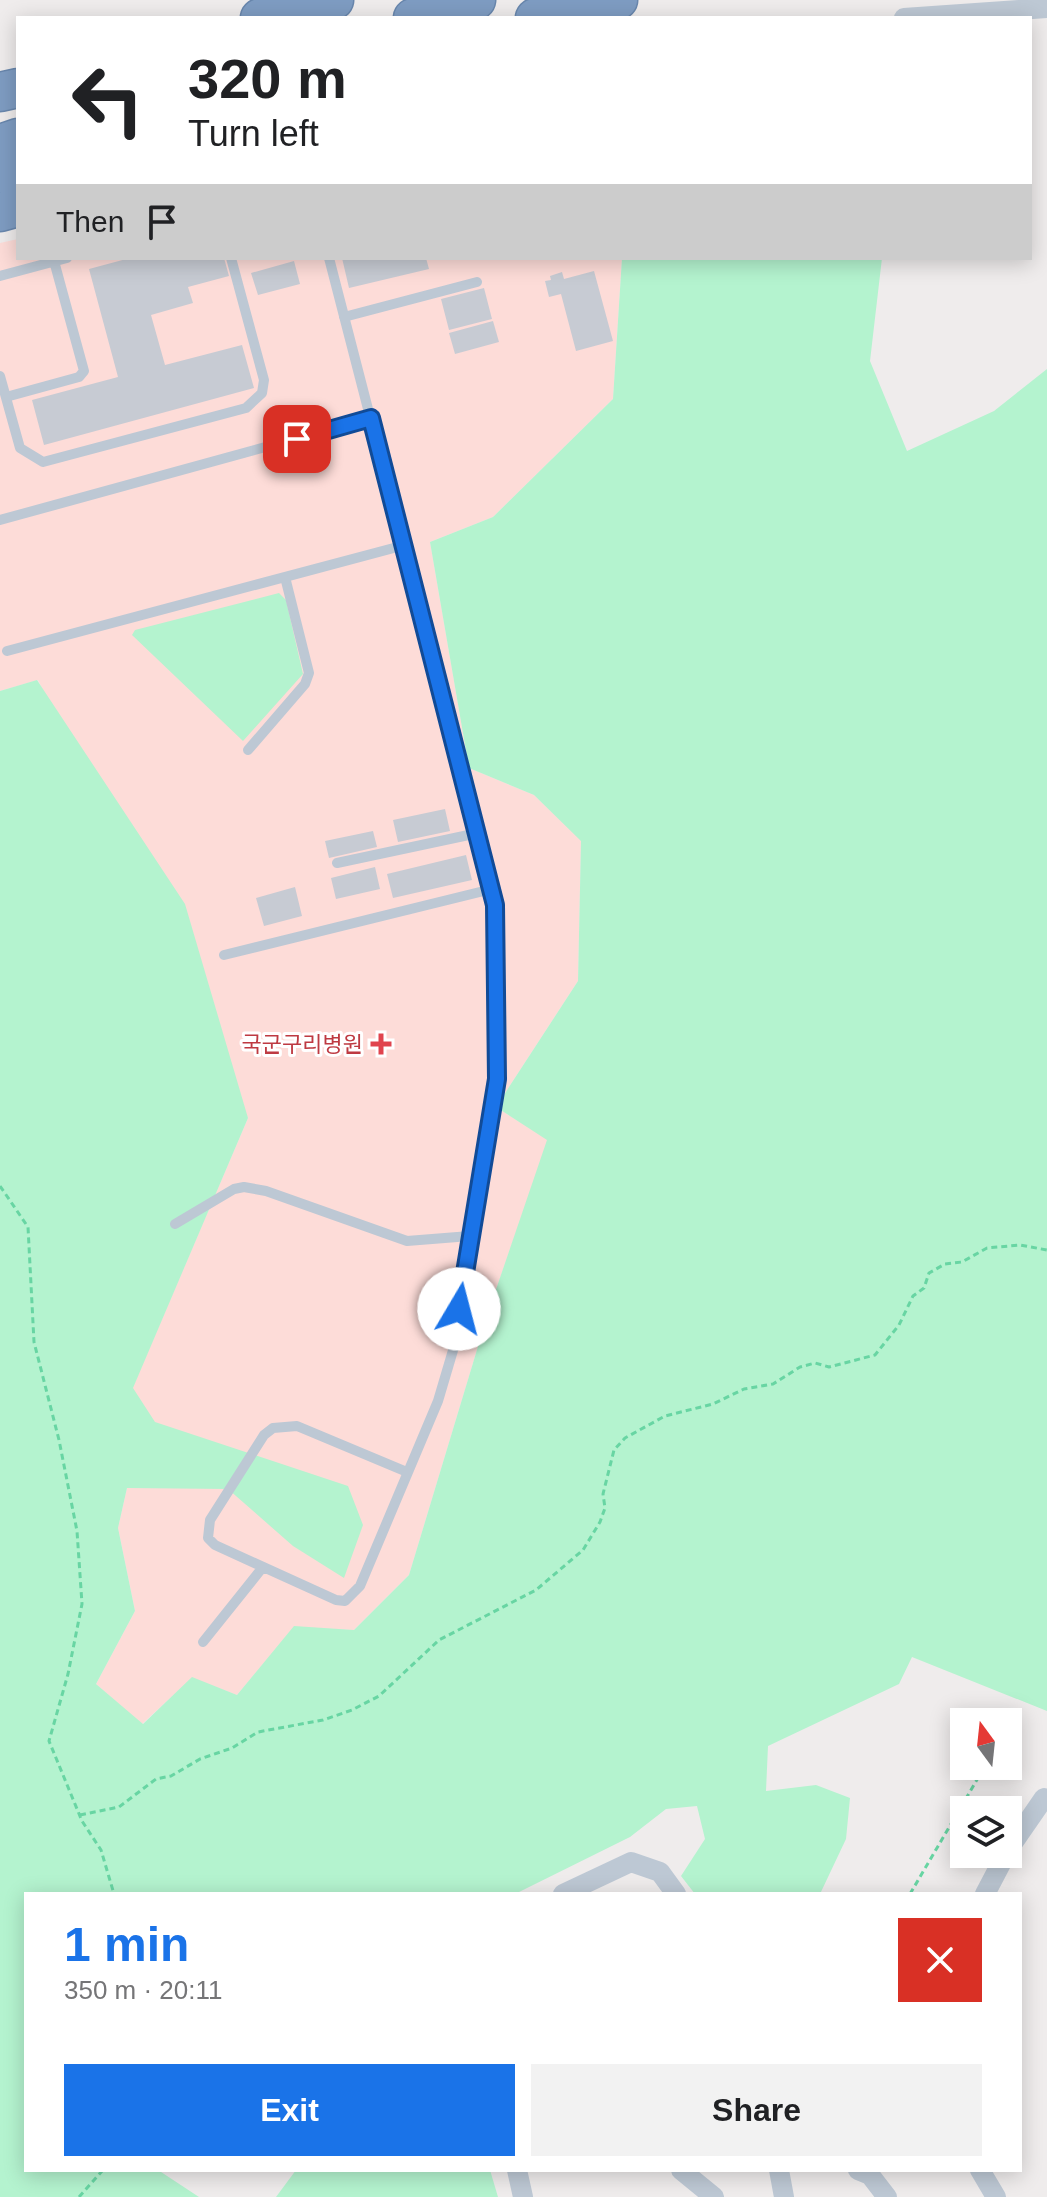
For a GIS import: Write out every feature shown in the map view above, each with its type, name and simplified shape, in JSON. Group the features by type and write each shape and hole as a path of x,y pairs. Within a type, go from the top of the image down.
{"highway":[{"path":"268,16 334,0"},
{"path":"420,16 476,0"},
{"path":"544,16 618,0"},
{"path":"578,16 628,0"}],"street":[{"path":"933,16 1047,8"},
{"path":"1022,1830 1044,1798"},
{"path":"567,1892 631,1862 660,1872 675,1892"},
{"path":"986,1892 999,1868"},
{"path":"517,2172 523,2197"},
{"path":"683,2172 714,2197"},
{"path":"779,2172 784,2197"},
{"path":"863,2172 870,2175 887,2197"},
{"path":"981,2172 996,2197"}],"lane":[{"path":"0,276 58,260"},
{"path":"0,376 20,448 43,462 252,404 262,393 264,380 232,260"},
{"path":"330,260 492,889 496,914 497,1079 454,1347 446,1378 360,1586 345,1601 336,1600 215,1545 207,1529 264,1435 273,1428 297,1426 407,1472"},
{"path":"6,397 82,375 83,368 54,261"},
{"path":"344,317 477,282"},
{"path":"0,520 371,418"},
{"path":"7,651 405,545"},
{"path":"248,750 308,679 309,669 285,577"},
{"path":"337,863 478,833"},
{"path":"224,955 492,889"},
{"path":"175,1224 244,1187 255,1187 407,1241 470,1236"},
{"path":"203,1642 263,1567"}],"path":[{"path":"0,1186 28,1227 34,1342 59,1440 77,1531 82,1604 68,1674 49,1741 80,1815 101,1850 113,1892"},
{"path":"80,1815 119,1807 156,1779 171,1776 200,1759 232,1748 258,1732 277,1731 352,1710 392,1687 439,1640 548,1582 583,1550 600,1522 614,1450 625,1438 651,1422 713,1404 744,1389 773,1384 800,1367 815,1363 829,1367 875,1355 899,1325 913,1296 924,1288 929,1273 945,1264 962,1262 987,1248 1020,1245 1047,1250"},
{"path":"911,1892 977,1780"},
{"path":"79,2197 101,2172"}],"shaded area":[{"name":"국군구리병원","path":"16,239 16,260 622,260 613,399 493,517 430,542 469,768 534,795 581,840 578,981 496,1107 548,1140 489,1310 409,1575 354,1630 294,1627 237,1695 192,1678 142,1724 96,1684 135,1611 118,1528 127,1488 133,1387 248,1118 38,680 0,691 0,243"}],"green space":[{"path":"622,260 882,260 870,361 907,451 994,411 1047,369 1047,1711 912,1657 899,1684 768,1746 766,1791 816,1785 850,1798 846,1839 821,1892 693,1892 681,1876 705,1839 697,1806 666,1809 630,1837 519,1892 24,1892 24,2172 161,2172 199,2197 0,2197 0,691 37,680 185,904 248,1118 133,1388 155,1422 348,1486 363,1525 344,1578 293,1546 228,1489 127,1488 118,1528 135,1611 96,1684 143,1724 192,1677 237,1695 294,1626 354,1630 409,1575 489,1310 547,1140 496,1107 578,981 581,841 534,795 469,768 430,542 493,517 613,399"},
{"path":"279,593 286,600 303,674 243,741 132,635 135,630"},
{"path":"295,2172 491,2172 498,2197 276,2197"}],"building":[{"path":"123,260 225,260 229,276 188,287 193,303 151,315 165,365 242,345 254,388 44,445 32,400 118,377 89,269"},
{"path":"342,260 427,260 429,269 349,288"},
{"path":"294,261 300,284 258,295 251,273"},
{"path":"594,271 613,341 576,351 561,294 549,297 545,281 562,272 564,279"},
{"path":"484,288 492,319 449,330 441,299"},
{"path":"493,321 499,342 455,354 449,333"},
{"path":"445,809 450,831 398,842 393,820"},
{"path":"373,831 377,847 329,858 325,841"},
{"path":"466,855 472,880 393,898 387,874"},
{"path":"375,867 380,889 336,899 331,878"},
{"path":"295,887 302,916 264,926 256,898"}],"place":[{"name":"국군구리병원","path":"381,1044"}],"route":[{"path":"297,439 371,418 495,905 497,1079 459,1309"}]}
